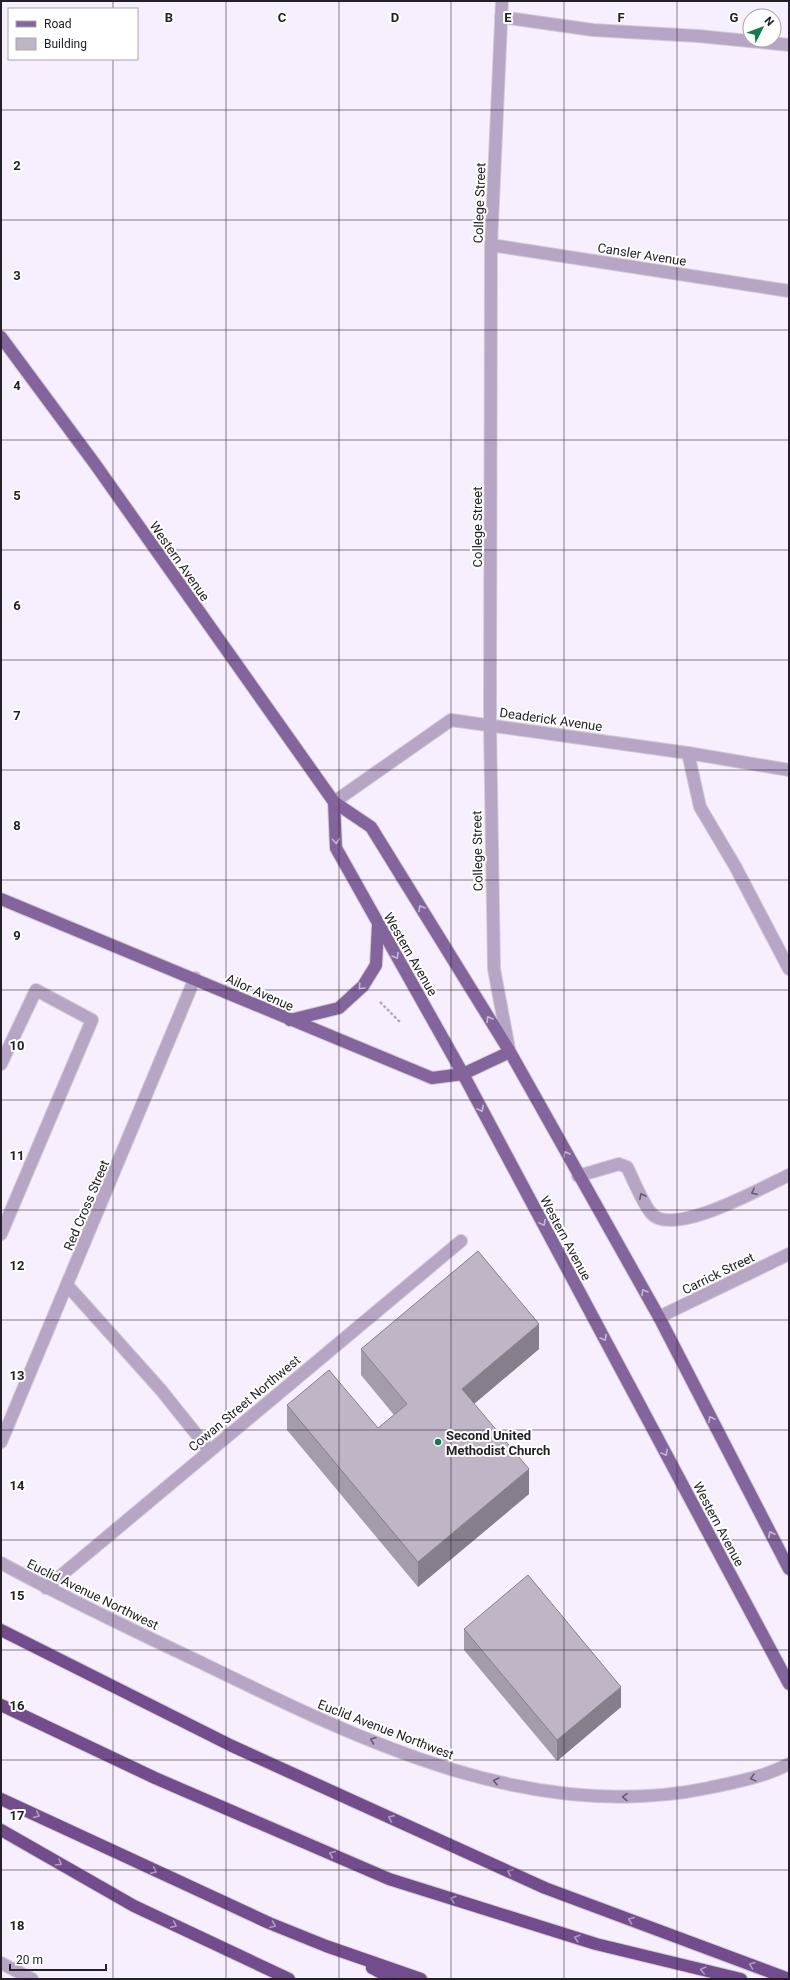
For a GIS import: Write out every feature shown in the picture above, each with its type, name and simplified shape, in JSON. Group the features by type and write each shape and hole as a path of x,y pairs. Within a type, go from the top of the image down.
{"highway":[{"path":"1,1630 232,1746 545,1888 789,1979"},
{"path":"1,1705 155,1778 389,1879 596,1944 741,1979"},
{"path":"1,1799 262,1920 326,1946 421,1979"},
{"path":"1,1830 134,1906 288,1979"},
{"path":"326,1946 393,1979"}],"main road":[{"name":"Western Avenue","path":"1,337 95,464 334,802 371,827 510,1052 578,1176 659,1317 789,1569"},
{"name":"Western Avenue","path":"334,802 336,848 378,926 463,1074 789,1684"},
{"name":"Ailor Avenue","path":"1,899 195,978 290,1020 432,1078 463,1074 510,1052"},
{"path":"290,1020 338,1008 363,986 376,965 378,926"}],"street":[{"name":"College Street","path":"502,1 491,245 490,724 494,969 510,1052"},
{"path":"501,18 593,30 698,36 789,45"},
{"name":"Cansler Avenue","path":"491,245 789,291"},
{"name":"Deaderick Avenue","path":"334,802 451,720 490,724 688,752 789,770"},
{"path":"688,752 700,807 735,866 789,969"},
{"name":"Red Cross Street","path":"1,1442 195,978"},
{"path":"1,1064 36,990 92,1020 1,1234"},
{"path":"578,1176 620,1164 628,1167 652,1214 662,1221 689,1219 715,1210 789,1175"},
{"name":"Cowan Street Northwest","path":"46,1588 209,1450 461,1241"},
{"name":"Carrick Street","path":"659,1317 789,1254"},
{"path":"67,1285 161,1390 209,1450"},
{"name":"Euclid Avenue Northwest","path":"1,1563 46,1588 318,1719 447,1769 522,1787 584,1796 631,1797 683,1793 756,1778 789,1764"},
{"path":"1,1963 32,1979"}],"path":[{"path":"376,999 401,1023"}],"building":[{"name":"Second United Methodist Church","path":"478,1251 539,1324 462,1389 529,1469 418,1562 287,1405 329,1370 378,1428 407,1404 361,1349"},
{"path":"528,1575 621,1687 557,1740 464,1629"}],"place":[{"name":"Second United Methodist Church","path":"438,1442"}]}
